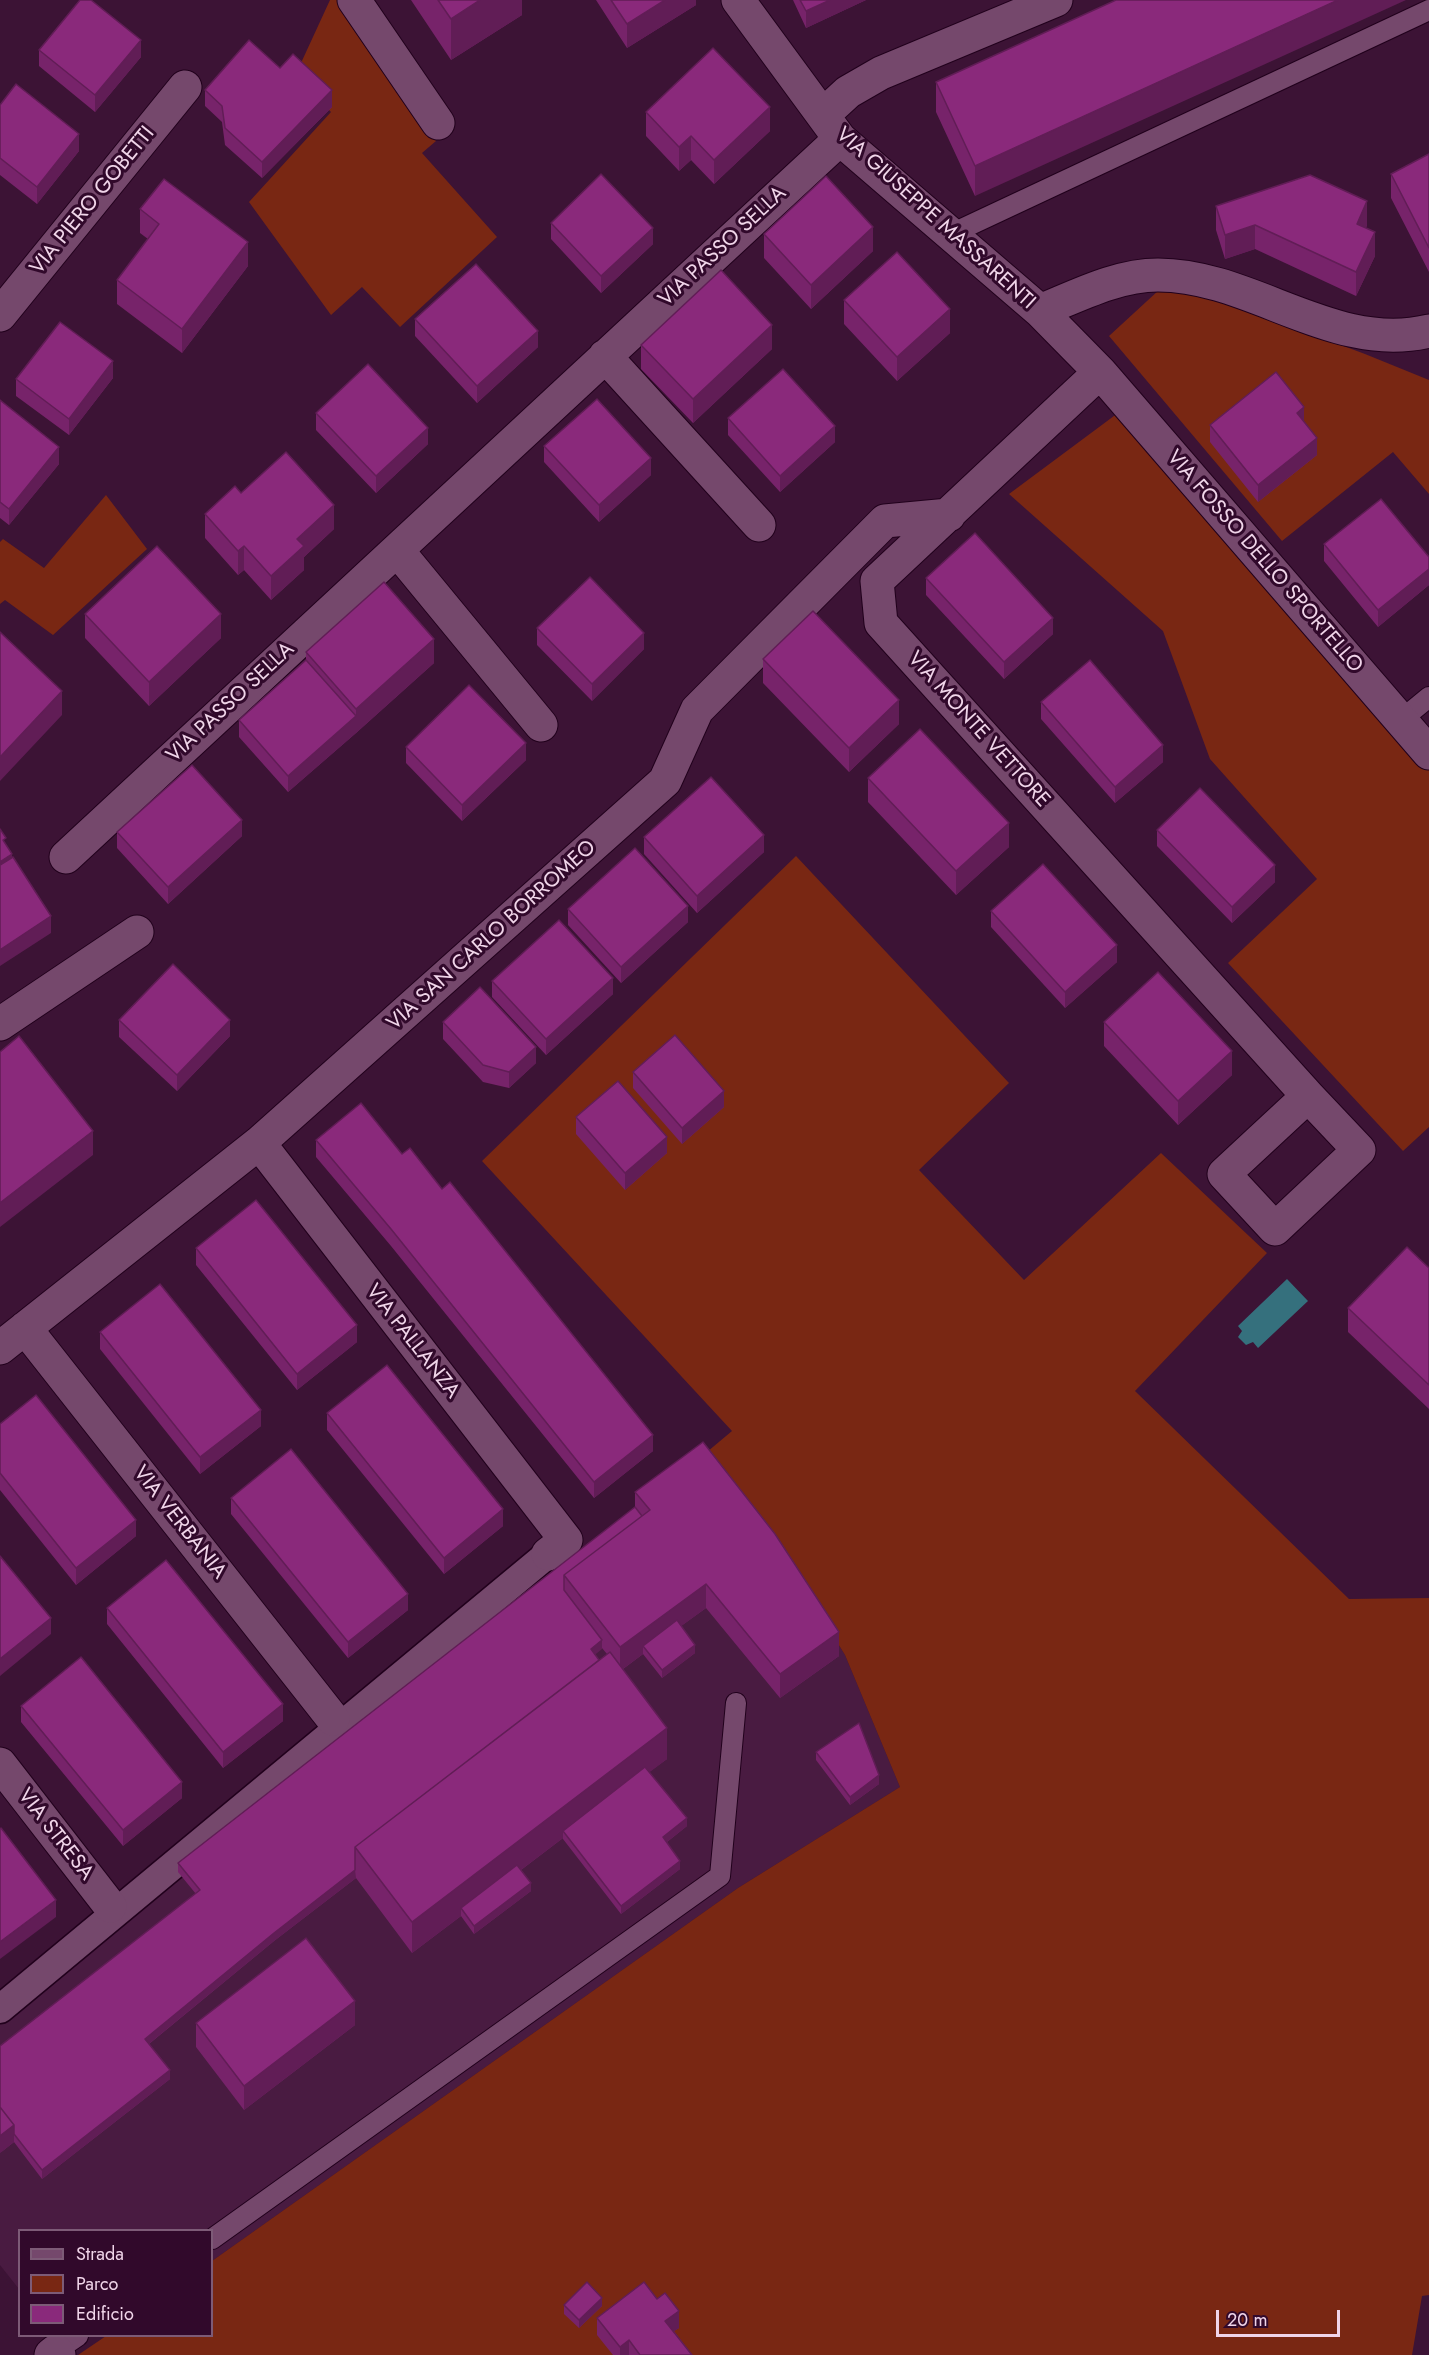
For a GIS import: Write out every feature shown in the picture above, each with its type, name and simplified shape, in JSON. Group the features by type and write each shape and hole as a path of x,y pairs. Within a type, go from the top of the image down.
{"street":[{"path":"354,0 438,123"},
{"name":"VIA GIUSEPPE MASSARENTI","path":"738,0 832,127 1040,311 1100,372"},
{"name":"VIA PASSO SELLA","path":"66,857 606,356 832,127 848,92 881,73 1056,0"},
{"name":"VIA PIERO GOBETTI","path":"0,315 185,87"},
{"path":"1040,311 1125,279 1176,276 1210,282 1351,331 1397,335 1429,330"},
{"path":"606,356 759,525"},
{"name":"VIA MONTE VETTORE","path":"1100,372 877,581 881,623 1308,1096"},
{"name":"VIA FOSSO DELLO SPORTELLO","path":"1100,372 1429,753"},
{"name":"VIA SAN CARLO BORROMEO","path":"0,1348 259,1143 666,781 697,710 885,520 949,515"},
{"path":"397,550 541,725"},
{"path":"0,1024 137,932"},
{"name":"VIA PALLANZA","path":"259,1143 557,1547"},
{"name":"VIA VERBANIA","path":"25,1328 336,1723"},
{"path":"0,2009 113,1909 336,1723 557,1547"},
{"name":"VIA STRESA","path":"0,1764 113,1909"}],"lane":[{"path":"951,234 1429,10"},
{"path":"1401,720 1428,699"},
{"path":"213,2239 720,1876 736,1703"}],"shaded area":[{"path":"1287,1279 1308,1301 1258,1348 1253,1342 1246,1345 1238,1337 1242,1331 1238,1326"},
{"path":"701,1457 790,1566 845,1655 900,1787 738,1888 213,2260 213,2229 18,2229 18,2288 0,2265 0,2022"}],"green space":[{"path":"330,0 340,0 436,141 422,153 497,237 400,327 362,287 331,315 249,202 331,112 295,76"},
{"path":"1159,290 1212,297 1429,380 1429,494 1393,452 1282,541 1109,336"},
{"path":"1122,410 1351,674 1429,769 1429,1127 1403,1151 1228,963 1317,879 1210,759 1163,631 1009,494"},
{"path":"106,495 147,549 53,635 5,600 0,604 0,542 3,539 44,568"},
{"path":"796,856 1009,1083 919,1170 1024,1280 1161,1153 1267,1253 1135,1391 1349,1599 1429,1598 1429,2295 1422,2296 1412,2355 78,2355 105,2337 213,2337 213,2260 738,1888 900,1787 845,1655 790,1566 701,1457 732,1431 482,1161"}],"building":[{"path":"80,0 91,0 141,40 95,95 39,50"},
{"path":"438,0 480,0 451,19"},
{"path":"611,0 665,0 627,24"},
{"path":"800,0 830,0 806,11"},
{"path":"1116,0 1338,0 975,166 936,82"},
{"path":"249,40 280,68 293,54 332,90 262,162 225,128 222,106 205,90"},
{"path":"713,48 770,107 714,160 691,136 679,147 646,112"},
{"path":"16,84 79,134 37,187 0,158 0,105"},
{"path":"1429,154 1429,248 1391,174"},
{"path":"601,174 653,228 601,276 551,223"},
{"path":"1310,175 1367,201 1357,224 1375,232 1356,272 1255,225 1225,235 1216,206"},
{"path":"826,176 873,227 811,285 764,234"},
{"path":"164,179 248,242 182,329 117,280 159,224 140,209"},
{"path":"897,252 950,309 897,357 844,300"},
{"path":"476,264 538,331 477,386 415,319"},
{"path":"721,270 772,325 693,399 641,345"},
{"path":"60,322 113,361 69,419 16,379"},
{"path":"368,364 428,428 376,476 316,413"},
{"path":"783,369 835,426 780,476 728,418"},
{"path":"1276,372 1304,407 1297,413 1317,438 1258,485 1210,425"},
{"path":"597,399 651,458 599,505 544,446"},
{"path":"0,400 59,447 9,509 0,502"},
{"path":"286,452 334,505 297,539 304,546 271,576 244,546 238,551 205,514 235,486 241,493"},
{"path":"1381,499 1429,557 1429,569 1378,610 1324,544"},
{"path":"975,533 1053,618 1004,662 926,578"},
{"path":"157,546 221,614 149,682 85,614"},
{"path":"590,577 644,633 592,684 537,628"},
{"path":"384,582 434,639 356,709 306,652"},
{"path":"813,611 899,700 849,748 763,659"},
{"path":"0,632 62,691 0,757"},
{"path":"306,660 356,716 288,776 239,720"},
{"path":"1090,660 1163,745 1115,787 1041,702"},
{"path":"469,685 526,743 462,805 406,747"},
{"path":"920,729 1009,823 956,871 868,778"},
{"path":"192,765 242,820 168,887 117,832"},
{"path":"711,777 764,835 697,896 644,837"},
{"path":"1200,788 1275,865 1232,907 1157,830"},
{"path":"0,829 6,838 3,840 12,854 0,862"},
{"path":"635,848 688,906 621,967 568,909"},
{"path":"13,857 51,916 0,950 0,865"},
{"path":"1043,864 1117,945 1065,992 991,911"},
{"path":"559,920 613,978 546,1039 492,981"},
{"path":"173,964 230,1020 177,1075 119,1020"},
{"path":"1158,972 1232,1051 1178,1101 1104,1022"},
{"path":"480,987 536,1047 509,1072 483,1065 443,1022"},
{"path":"675,1035 724,1091 682,1128 633,1072"},
{"path":"19,1036 93,1131 0,1203 0,1052"},
{"path":"618,1081 667,1137 625,1173 576,1117"},
{"path":"361,1103 402,1154 410,1148 442,1189 450,1182 653,1435 594,1482 391,1229 316,1140"},
{"path":"256,1200 357,1325 297,1374 196,1248"},
{"path":"1407,1247 1429,1268 1429,1385 1348,1308"},
{"path":"160,1284 261,1410 200,1457 100,1332"},
{"path":"387,1365 503,1509 444,1558 327,1413"},
{"path":"36,1395 136,1520 76,1568 0,1473 0,1424"},
{"path":"703,1442 775,1534 839,1632 780,1674 706,1584 620,1647 564,1575 650,1510 635,1492"},
{"path":"291,1449 408,1594 348,1642 231,1498"},
{"path":"635,1507 642,1516 564,1575 564,1590 602,1640 591,1649 599,1660 355,1847 355,1870 145,2039 170,2070 42,2170 14,2134 14,2125 0,2107 0,2046 200,1890 178,1863"},
{"path":"0,1556 51,1618 0,1659"},
{"path":"166,1560 283,1704 223,1752 107,1608"},
{"path":"677,1620 695,1645 662,1670 643,1646"},
{"path":"610,1652 667,1728 412,1922 355,1847"},
{"path":"81,1657 182,1782 123,1830 21,1706"},
{"path":"859,1723 879,1775 850,1797 816,1752"},
{"path":"645,1767 687,1818 663,1837 680,1861 621,1906 563,1831"},
{"path":"0,1829 56,1900 0,1942"},
{"path":"517,1865 531,1883 474,1926 461,1908"},
{"path":"306,1938 355,2001 244,2086 196,2023"},
{"path":"0,2107 14,2125 0,2136"},
{"path":"587,2282 602,2298 579,2320 564,2305"},
{"path":"644,2282 657,2299 665,2293 679,2311 665,2321 692,2355 640,2355 629,2340 620,2347 597,2318"}]}
